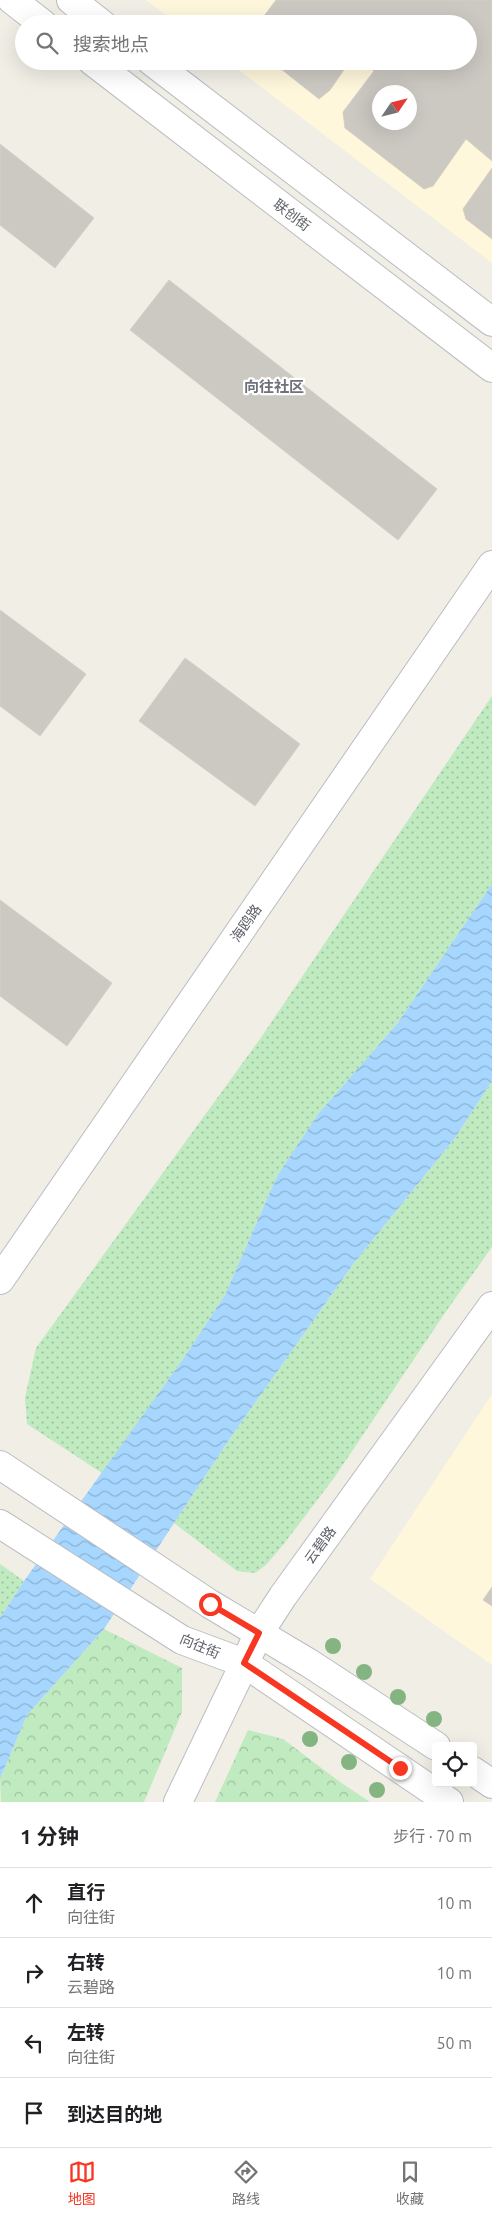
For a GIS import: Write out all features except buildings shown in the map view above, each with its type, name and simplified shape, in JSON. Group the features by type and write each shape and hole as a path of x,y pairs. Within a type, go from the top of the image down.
{"street":[{"path":"12,0 31,15"},
{"path":"71,0 90,15"},
{"name":"联创街","path":"104,70 492,368"},
{"path":"163,70 492,322"},
{"name":"海鸥路","path":"0,1280 492,566"},
{"name":"云碧路","path":"178,1802 259,1633 283,1596 492,1306"},
{"path":"5,1469 210,1604 309,1663 432,1743"},
{"name":"向往街","path":"0,1524 182,1640 244,1663 450,1802"},
{"path":"477,1774 492,1784"}],"shaded area":[{"path":"146,0 492,0 492,263 239,70 477,70 477,15 166,15"},
{"path":"492,1394 492,1665 370,1579"}],"green space":[{"path":"492,696 492,884 397,1024 318,1114 277,1176 225,1295 183,1359 102,1473 27,1424 25,1398 36,1348 260,1039"},
{"path":"492,1081 492,1247 447,1310 334,1478 283,1545 266,1565 255,1573 237,1571 174,1523 233,1434 354,1263 455,1138"},
{"path":"0,1564 24,1581 0,1618"},
{"path":"104,1629 182,1668 182,1712 144,1802 1,1802 0,1779 27,1715"},
{"path":"248,1730 283,1739 370,1802 215,1802"}],"water":[{"path":"492,884 492,1081 455,1138 354,1263 233,1434 104,1629 27,1715 0,1779 0,1618 24,1581 183,1359 225,1295 277,1176 318,1114 397,1024"}],"district":[{"name":"向往社区","path":"274,387"}],"route":[{"path":"210,1604 259,1633 244,1663 400,1768"}]}
